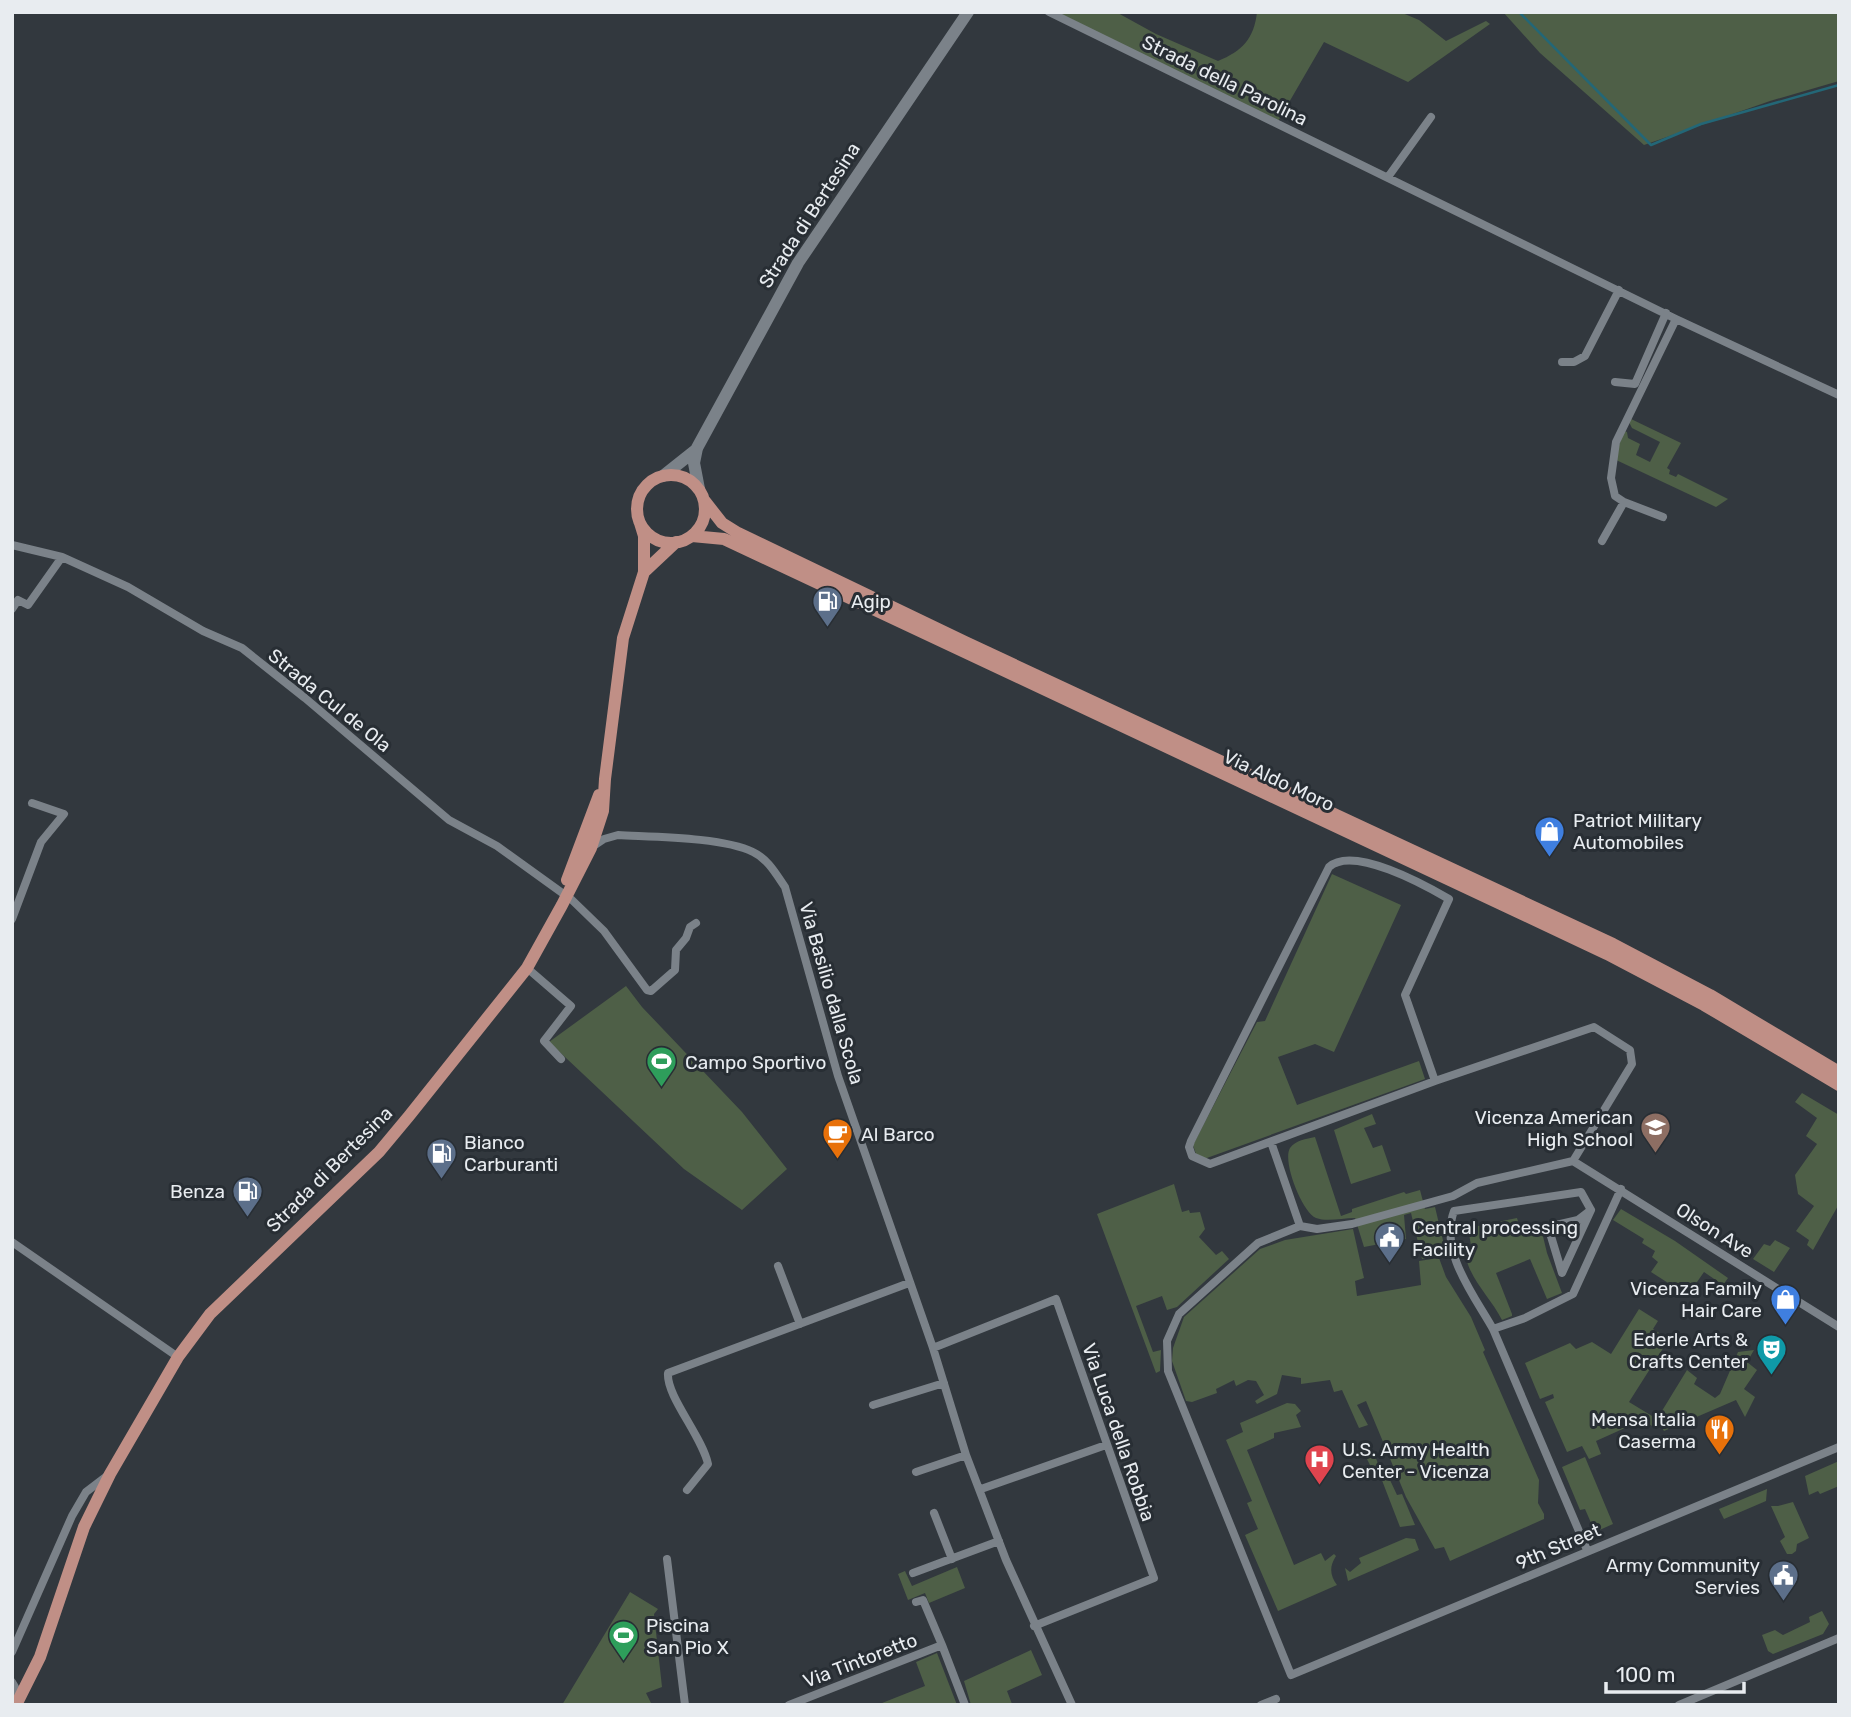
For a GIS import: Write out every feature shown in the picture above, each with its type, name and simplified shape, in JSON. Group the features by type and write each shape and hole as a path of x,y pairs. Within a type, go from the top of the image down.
{"main road":[{"path":"663,476 687,478 701,495"},
{"name":"Strada di Bertesina","path":"564,894 600,836 623,638 644,572 644,536 637,510 639,497 646,486 663,476"},
{"name":"Strada di Bertesina","path":"644,572 676,542 692,536 698,530 704,516 701,495"},
{"name":"Via Aldo Moro","path":"701,495 722,523 738,533 977,648 1613,944 1710,995 1839,1072"},
{"path":"640,523 655,539 676,542"},
{"name":"Via Aldo Moro","path":"692,536 724,539 1607,954 1704,1005 1839,1085"},
{"name":"Strada di Bertesina","path":"16,1705 40,1657 84,1527 110,1474 178,1357 210,1314 379,1152 527,968 564,894 605,779"}],"street":[{"name":"Strada di Bertesina","path":"701,495 694,463 697,448 798,263 968,12"},
{"name":"Strada della Parolina","path":"1049,12 1839,395"},
{"path":"1388,177 1431,117"},
{"path":"1562,362 1574,362 1585,356 1619,290"},
{"path":"1615,382 1634,384 1666,313"},
{"path":"1663,517 1615,496 1611,478 1616,442 1667,342 1676,318"},
{"name":"Strada di Bertesina","path":"663,476 697,448"},
{"path":"1611,478 1623,480"},
{"path":"1602,541 1624,502"},
{"name":"Strada Cul de Ola","path":"12,545 62,557 128,587 204,631 242,648 449,820 497,846 564,894"},
{"path":"12,609 18,600 28,605 62,557"},
{"path":"12,919 41,842 64,814 32,803"},
{"path":"597,803 598,813 593,828 600,836"},
{"path":"601,818 608,830 618,835"},
{"name":"Via Basilio dalla Scola","path":"600,836 618,835 734,845 754,852 772,867 785,887 838,1076 933,1348 966,1455 1034,1626 1072,1705"},
{"path":"1271,1142 1300,1226 1317,1229 1352,1224 1453,1196 1477,1184 1573,1161 1632,1064 1630,1050 1594,1027 1435,1082 1210,1164 1192,1156 1189,1147 1329,867 1335,861 1367,863 1422,883 1449,899 1405,995 1435,1082"},
{"path":"564,894 604,931 647,990 652,991 675,970 676,950 690,927 696,923"},
{"path":"527,968 571,1006 544,1041 561,1059"},
{"name":"Olson Ave","path":"1573,1161 1839,1327"},
{"path":"1493,1329 1525,1318 1573,1294 1621,1189"},
{"path":"1454,1211 1581,1192 1591,1210"},
{"path":"1453,1196 1454,1211 1450,1231 1454,1258 1493,1329 1587,1550"},
{"path":"1591,1210 1562,1273 1549,1233 1556,1225 1578,1220 1591,1210"},
{"name":"9th Street","path":"1300,1226 1258,1243 1179,1314 1167,1341 1168,1371 1291,1675 1839,1447"},
{"path":"12,1242 178,1357"},
{"path":"778,1266 800,1324"},
{"path":"687,1490 708,1464 702,1444 670,1387 668,1373 909,1283"},
{"name":"Via Luca della Robbia","path":"933,1348 1056,1300 1154,1578 1034,1626"},
{"path":"873,1405 944,1382"},
{"path":"981,1489 1106,1445"},
{"path":"916,1472 966,1455"},
{"name":"Strada di Bertesina","path":"12,1652 72,1516 86,1492 110,1474"},
{"path":"934,1513 952,1559"},
{"path":"913,1573 999,1541"},
{"path":"667,1559 685,1705"},
{"name":"Via Tintoretto","path":"916,1602 923,1600 965,1705"},
{"path":"1679,1705 1839,1638"},
{"name":"Via Tintoretto","path":"789,1705 942,1645"},
{"path":"12,1682 15,1687 12,1693"},
{"path":"1261,1705 1276,1699"}],"green space":[{"path":"1049,12 1116,12 1156,34 1218,61 1234,53 1250,37 1257,12 1400,12 1419,20 1446,41 1486,21 1490,24 1408,82 1324,42 1277,123"},
{"path":"1503,12 1839,12 1839,81 1770,101 1644,145 1540,53"},
{"path":"1631,419 1681,443 1667,468 1670,470 1669,474 1676,477 1678,474 1728,499 1716,507 1614,459 1624,431 1627,432 1628,438 1640,444 1636,455 1650,462 1660,442 1632,428 1629,422"},
{"path":"1332,874 1401,905 1334,1052 1315,1044 1278,1057 1297,1105 1419,1061 1425,1079 1204,1159 1196,1154 1193,1145 1257,1022 1265,1021"},
{"path":"626,986 642,1007 742,1112 787,1169 742,1210 684,1169 549,1042"},
{"path":"1802,1093 1839,1115 1839,1204 1813,1250 1807,1245 1809,1240 1796,1231 1814,1206 1798,1194 1795,1175 1817,1144 1806,1136 1817,1118 1795,1102"},
{"path":"1372,1114 1376,1124 1364,1128 1373,1148 1382,1145 1391,1171 1351,1184 1334,1130"},
{"path":"1315,1137 1341,1216 1352,1212 1352,1209 1404,1192 1406,1194 1420,1190 1425,1209 1435,1207 1446,1253 1422,1259 1411,1213 1404,1215 1406,1239 1364,1247 1355,1218 1325,1220 1311,1214 1295,1186 1288,1154 1295,1143"},
{"path":"1174,1184 1182,1212 1200,1212 1205,1229 1199,1237 1216,1255 1222,1251 1229,1259 1177,1307 1167,1310 1162,1296 1136,1306 1153,1352 1161,1350 1160,1371 1156,1373 1097,1214"},
{"path":"1621,1209 1675,1241 1728,1278 1723,1285 1704,1272 1690,1292 1679,1284 1676,1288 1651,1272 1658,1262 1652,1257 1655,1251 1642,1243 1644,1239 1613,1220"},
{"path":"1517,1218 1521,1231 1541,1228 1562,1293 1547,1299 1530,1259 1496,1273 1512,1314 1502,1320 1469,1267 1466,1258 1473,1257 1468,1228"},
{"path":"1353,1229 1364,1278 1355,1281 1357,1296 1421,1285 1419,1261 1439,1258 1446,1277 1471,1317 1485,1350 1483,1352 1539,1480 1538,1503 1544,1519 1450,1561 1444,1547 1435,1549 1406,1497 1366,1401 1357,1405 1368,1425 1359,1428 1342,1390 1334,1392 1330,1380 1301,1384 1301,1378 1282,1375 1277,1394 1257,1404 1255,1401 1264,1395 1256,1381 1248,1380 1236,1386 1234,1380 1216,1389 1217,1393 1192,1402 1186,1401 1172,1361 1173,1348 1184,1317 1260,1249 1285,1240"},
{"path":"1775,1240 1790,1248 1774,1272 1753,1259 1764,1244 1770,1246"},
{"path":"1639,1309 1658,1321 1653,1329 1669,1339 1629,1402 1657,1419 1687,1370 1697,1378 1694,1384 1715,1398 1720,1394 1738,1352 1754,1350 1747,1362 1757,1370 1744,1389 1755,1397 1745,1417 1736,1400 1664,1431 1657,1420 1652,1426 1647,1423 1639,1427 1636,1423 1596,1441 1601,1454 1589,1459 1582,1446 1567,1452 1545,1402 1554,1398 1553,1394 1540,1399 1525,1363 1570,1343 1576,1349 1592,1342 1611,1354"},
{"path":"1287,1403 1295,1404 1301,1411 1296,1415 1301,1427 1274,1433 1274,1438 1247,1450 1294,1565 1321,1553 1325,1561 1334,1554 1336,1556 1331,1571 1337,1585 1278,1611 1245,1535 1258,1529 1247,1503 1252,1501 1226,1440 1243,1432 1240,1423"},
{"path":"1373,1451 1397,1495 1402,1494 1415,1525 1400,1527 1378,1470 1373,1471 1365,1455"},
{"path":"1585,1457 1613,1524 1595,1532 1585,1509 1580,1510 1562,1467"},
{"path":"1839,1461 1839,1486 1820,1494 1818,1491 1809,1495 1805,1476"},
{"path":"1767,1489 1766,1501 1724,1519 1719,1509"},
{"path":"1793,1502 1809,1538 1797,1544 1796,1551 1792,1554 1787,1554 1780,1541 1785,1537 1771,1506"},
{"path":"1406,1538 1415,1539 1419,1550 1348,1581 1345,1568 1350,1572 1361,1563 1359,1558"},
{"path":"957,1567 965,1588 929,1603 925,1593 908,1600 898,1574 905,1571 912,1586"},
{"name":"Piscina San Pio X","path":"630,1592 658,1609 654,1614 662,1687 646,1693 652,1705 562,1705"},
{"path":"1822,1611 1829,1624 1823,1634 1773,1654 1768,1651 1762,1635 1775,1630 1783,1635 1810,1622 1809,1617"},
{"path":"1031,1650 1042,1675 1007,1691 1012,1704 971,1705 964,1681"},
{"path":"937,1653 957,1705 877,1705 925,1686 916,1662"}],"waterway":[{"path":"1519,12 1651,145 1701,124 1839,85"}],"place":[{"name":"Agip","path":"828,628"},
{"name":"Patriot Military Automobiles","path":"1550,858"},
{"name":"Campo Sportivo","path":"662,1089"},
{"name":"Vicenza American High School","path":"1656,1155"},
{"name":"Al Barco","path":"838,1161"},
{"name":"Bianco Carburanti","path":"441,1180"},
{"name":"Benza","path":"248,1218"},
{"name":"Central processing Facility","path":"1389,1265"},
{"name":"Vicenza Family Hair Care","path":"1785,1326"},
{"name":"Ederle Arts & Crafts Center","path":"1771,1377"},
{"name":"Mensa Italia Caserma","path":"1719,1457"},
{"name":"U.S. Army Health Center - Vicenza","path":"1319,1487"},
{"name":"Army Community Servies","path":"1783,1603"},
{"name":"Piscina San Pio X","path":"623,1663"}]}
